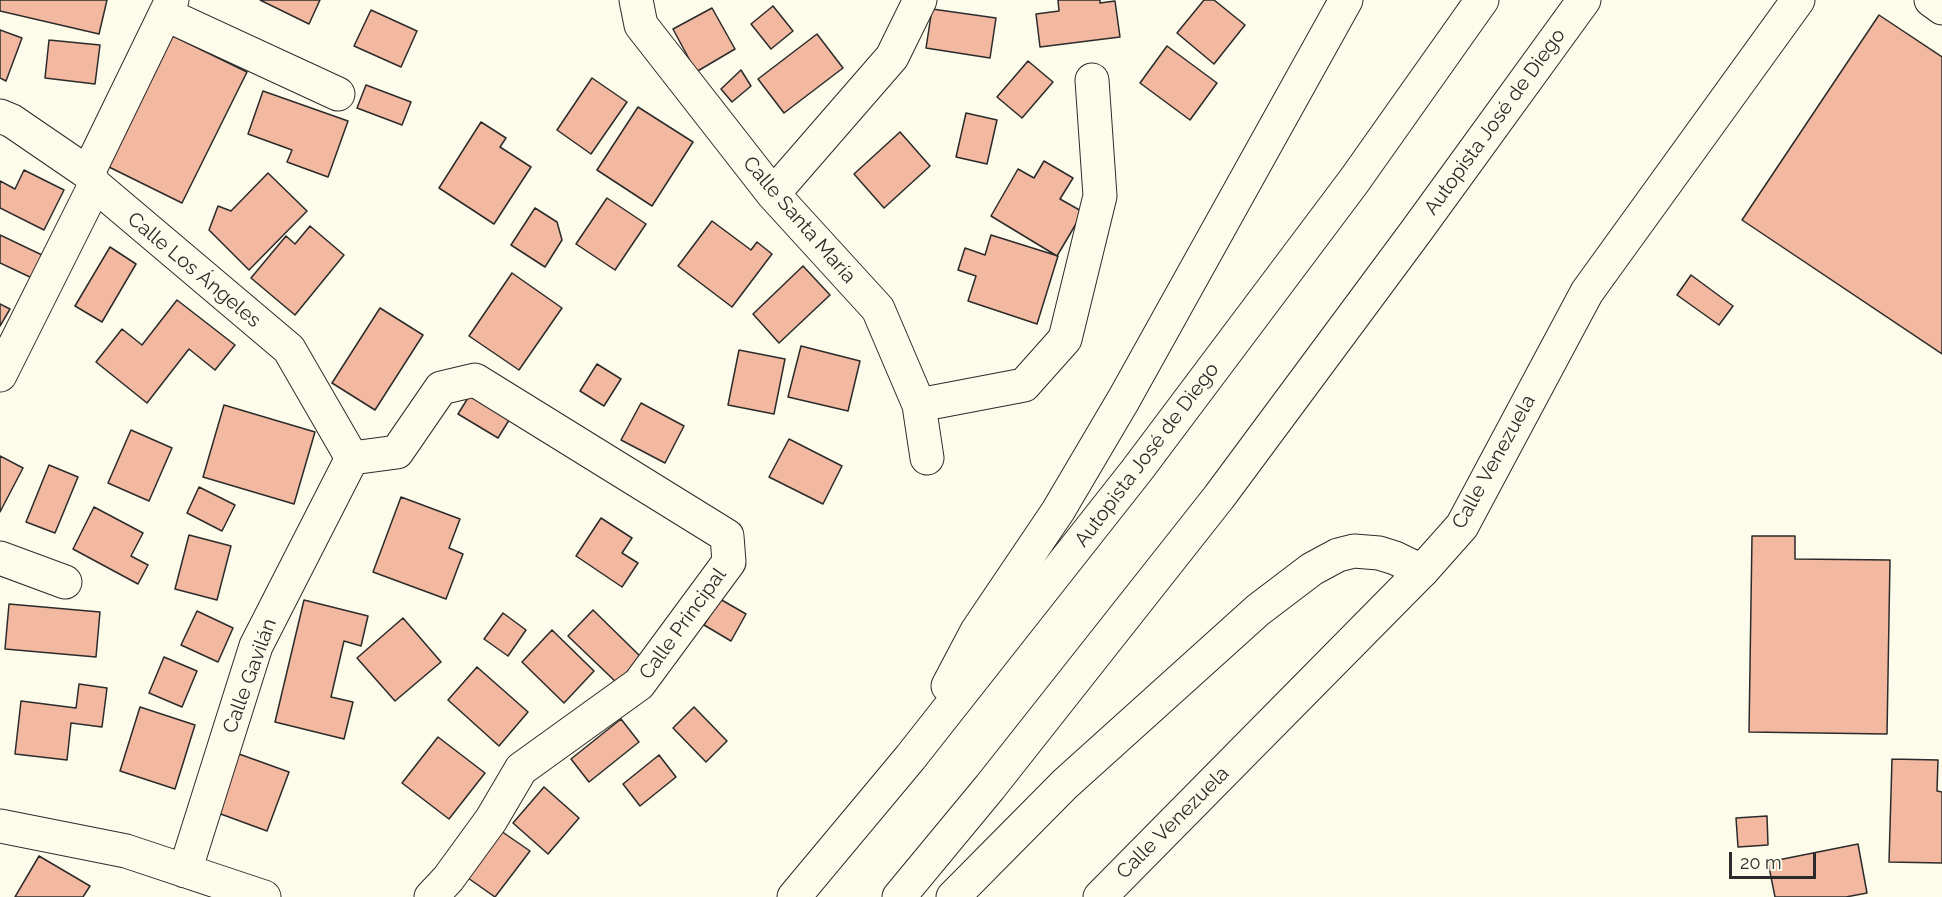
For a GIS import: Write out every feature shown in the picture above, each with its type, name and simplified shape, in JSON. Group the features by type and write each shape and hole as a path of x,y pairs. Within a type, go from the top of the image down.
{"main road":[{"name":"Calle Santa María","path":"636,0 641,25 773,194 878,309 919,405 927,458"},
{"path":"773,194 892,57 921,0"},
{"path":"910,758 977,631 1058,511 1124,399 1346,0"},
{"name":"Autopista José de Diego","path":"794,897 910,758 1144,460 1354,181 1482,0"},
{"name":"Autopista José de Diego","path":"899,897 990,787 1219,497 1417,231 1584,0"},
{"name":"Calle Venezuela","path":"1100,897 1422,571 1462,526 1587,292 1798,0"},
{"path":"1931,0 1942,8"},
{"path":"0,375 168,7 338,94"},
{"path":"919,405 1024,385 1065,339 1100,196 1092,80"},
{"name":"Calle Los Ángeles","path":"0,116 12,120 91,179 289,349 352,458"},
{"name":"Calle Principal","path":"352,458 397,453 441,388 475,380 727,536 729,562 639,684 521,769 491,820 448,879 431,897"},
{"name":"Calle Gavilán","path":"185,871 256,646 352,458"},
{"path":"953,897 1065,784 1258,610 1312,569 1338,555 1354,551 1379,553 1422,571"},
{"path":"0,558 65,582"},
{"path":"0,826 126,851 264,897"}],"building":[{"path":"0,0 107,0 99,34 0,11"},
{"path":"260,0 320,0 309,24"},
{"path":"1058,0 1100,0 1100,3 1115,1 1120,37 1040,47 1036,14 1059,11"},
{"path":"1204,0 1214,0 1245,25 1214,64 1177,33"},
{"path":"773,6 793,31 771,49 751,24"},
{"path":"712,8 735,49 696,72 673,29"},
{"path":"932,9 996,18 990,58 926,48"},
{"path":"371,10 417,31 401,67 354,46"},
{"path":"1879,15 1942,57 1942,354 1742,220"},
{"path":"0,30 22,38 6,81 0,78"},
{"path":"817,34 843,68 784,113 758,79"},
{"path":"171,35 247,72 182,203 107,166"},
{"path":"49,40 100,45 95,84 45,78"},
{"path":"1167,46 1217,83 1190,120 1140,83"},
{"path":"1028,61 1053,82 1022,118 997,97"},
{"path":"741,70 751,86 732,102 721,89"},
{"path":"592,78 627,102 591,154 557,130"},
{"path":"366,85 411,102 402,125 357,108"},
{"path":"263,91 348,121 328,177 287,162 292,150 248,134"},
{"path":"638,107 693,142 652,206 597,170"},
{"path":"966,113 997,120 987,164 956,157"},
{"path":"481,122 506,138 500,147 531,167 494,224 439,188"},
{"path":"900,132 930,166 884,208 854,174"},
{"path":"1044,161 1073,178 1060,199 1083,212 1057,256 991,216 1018,169 1034,178"},
{"path":"24,170 64,190 44,230 0,208 0,181 15,189"},
{"path":"268,173 307,211 249,270 209,230 218,206 231,211"},
{"path":"607,198 646,224 615,270 576,244"},
{"path":"535,208 557,222 562,240 545,267 511,245"},
{"path":"712,221 751,250 757,242 772,254 732,307 678,266"},
{"path":"310,226 344,255 295,315 251,278 286,236 295,244"},
{"path":"0,235 42,255 32,278 0,263"},
{"path":"991,235 1058,256 1037,324 968,301 976,276 958,270 965,248 985,255"},
{"path":"110,247 136,264 102,322 75,306"},
{"path":"803,266 830,295 779,343 753,314"},
{"path":"512,273 562,308 519,370 469,336"},
{"path":"1691,275 1733,306 1719,325 1677,295"},
{"path":"177,300 235,345 215,370 189,349 147,403 96,362 122,329 142,345"},
{"path":"0,304 10,309 0,326"},
{"path":"380,308 423,335 375,410 332,383"},
{"path":"801,346 860,361 848,411 788,397"},
{"path":"739,350 785,359 774,414 728,405"},
{"path":"597,364 621,379 604,406 580,391"},
{"path":"471,393 511,417 498,438 458,414"},
{"path":"641,403 684,426 665,463 621,440"},
{"path":"224,405 315,432 294,504 203,477"},
{"path":"131,430 172,448 149,501 108,483"},
{"path":"789,439 842,466 823,504 769,477"},
{"path":"0,456 23,468 0,512"},
{"path":"49,465 78,477 55,533 26,522"},
{"path":"199,487 235,505 222,531 187,513"},
{"path":"401,497 460,519 449,548 463,554 446,599 373,572"},
{"path":"94,507 143,533 131,556 148,565 138,584 73,549"},
{"path":"601,518 632,538 622,553 638,563 622,587 576,556"},
{"path":"189,535 231,546 217,600 175,589"},
{"path":"1752,536 1795,536 1795,559 1890,560 1887,734 1749,732"},
{"path":"720,599 746,614 731,641 704,625"},
{"path":"304,600 368,616 361,646 344,641 331,697 353,702 344,739 275,722"},
{"path":"9,604 100,612 96,657 5,649"},
{"path":"593,610 641,657 617,683 568,636"},
{"path":"197,611 233,628 218,662 181,645"},
{"path":"503,613 526,630 508,656 484,639"},
{"path":"403,618 441,662 395,701 357,658"},
{"path":"552,630 594,671 564,703 522,662"},
{"path":"164,657 197,671 182,707 149,693"},
{"path":"477,667 528,712 499,746 448,700"},
{"path":"79,684 107,688 102,727 71,723 67,760 15,754 21,701 76,708"},
{"path":"140,707 195,725 175,789 120,771"},
{"path":"694,707 727,741 706,762 673,728"},
{"path":"621,719 639,742 589,782 571,759"},
{"path":"438,737 485,773 449,819 402,783"},
{"path":"239,754 289,772 267,831 218,813"},
{"path":"659,755 676,777 640,806 623,784"},
{"path":"1892,759 1938,760 1937,791 1942,792 1942,863 1889,862"},
{"path":"544,787 579,818 548,854 513,823"},
{"path":"1767,816 1768,845 1738,847 1736,818"},
{"path":"501,831 530,851 495,897 468,878"},
{"path":"1858,844 1867,893 1846,897 1775,897 1768,862"},
{"path":"39,856 90,886 83,897 15,897"}]}
